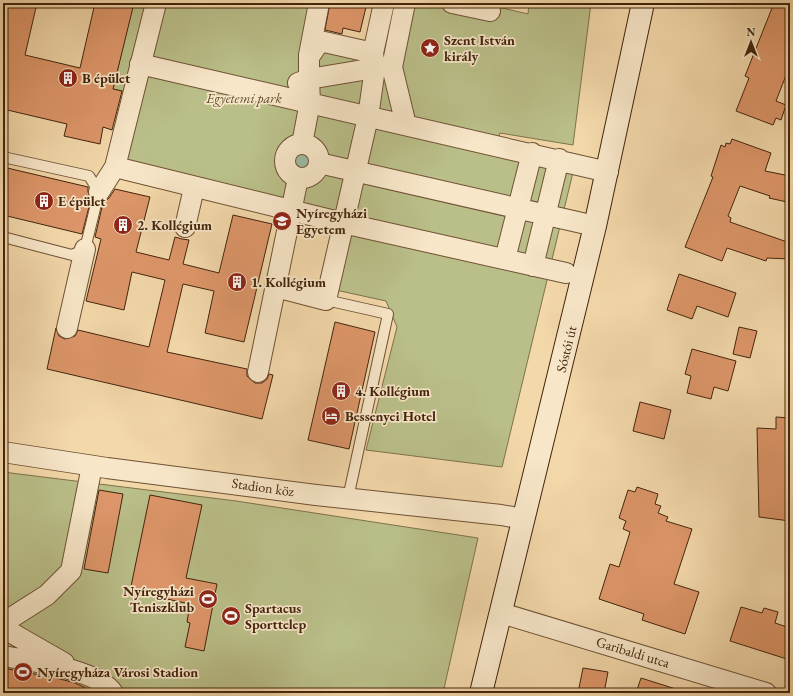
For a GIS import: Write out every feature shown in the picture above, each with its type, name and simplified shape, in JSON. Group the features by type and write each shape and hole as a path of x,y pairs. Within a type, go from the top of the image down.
{"main road":[{"name":"Sóstói út","path":"481,693 608,172 643,3"}],"street":[{"path":"100,192 115,167 156,3"},
{"path":"302,144 310,102 309,57 319,3"},
{"path":"276,287 326,300 356,172 379,62 384,3"},
{"path":"405,3 379,62 406,125"},
{"path":"452,3 491,7"},
{"path":"309,57 320,41 379,62"},
{"path":"272,94 309,79 379,62"},
{"path":"140,64 310,102 368,117 559,159 608,172"},
{"path":"302,144 313,148 317,152 319,163 314,174 304,178 298,178 289,172 285,162 286,156 292,147 302,144"},
{"path":"505,259 532,153"},
{"path":"533,266 559,159"},
{"path":"319,163 595,226"},
{"path":"115,167 194,188 566,273"},
{"path":"258,372 298,178"},
{"path":"184,227 194,188"},
{"path":"67,328 85,249"},
{"name":"Stadion köz","path":"3,452 92,466 524,519"},
{"path":"3,623 47,595 71,571 92,466"},
{"name":"Garibaldi utca","path":"500,613 766,693"},
{"path":"3,628 94,678 113,693"},
{"path":"3,656 81,672"}],"lane":[{"path":"3,157 88,176 100,192 85,249 72,255 3,237"},
{"path":"326,300 388,314 348,498"}],"green space":[{"name":"Egyetemi park","path":"133,3 322,3 315,34 354,54 352,72 380,77 397,3 481,3 528,14 529,3 591,3 573,145 500,133 497,146 575,164 502,467 366,450 397,327 386,301 331,289 344,226 118,164 133,93 113,89"},
{"name":"Spartacus Sporttelep","path":"3,472 236,501 478,538 443,693 3,693"}],"shaded area":[{"path":"298,151 306,151 312,157 312,165 306,171 298,171 292,165 292,157"}],"building":[{"name":"B épület","path":"3,3 37,3 25,55 80,68 95,3 134,3 113,89 122,91 112,130 103,127 100,144 64,136 67,124 3,109"},
{"path":"330,3 367,3 360,32 343,28 342,34 325,30"},
{"path":"774,3 790,3 790,65 776,101 786,105 781,120 776,118 773,125 736,111 749,78 745,76"},
{"path":"732,139 771,153 765,171 790,176 790,190 787,202 769,198 770,196 740,186 728,216 731,218 730,222 790,243 790,259 767,258 766,261 727,248 722,261 685,247 713,177 711,176 721,145 725,147 726,143 730,144"},
{"name":"E épület","path":"3,167 88,187 88,192 91,199 82,234 3,215"},
{"path":"115,189 150,197 136,252 169,260 175,237 189,240 183,264 219,273 233,215 272,224 244,342 205,333 214,291 183,284 167,352 247,369 247,376 255,383 262,383 267,379 269,374 273,375 262,419 47,369 56,328 59,336 65,339 75,336 78,330 149,347 165,280 132,272 124,310 86,301 101,239 95,237 103,203 109,198"},
{"path":"679,274 736,293 728,317 697,306 692,319 667,310"},
{"name":"4. Kollégium","path":"335,322 375,332 349,449 308,440"},
{"path":"739,327 757,331 750,358 733,354"},
{"path":"692,349 736,361 728,391 714,387 711,399 687,393 691,376 685,374"},
{"path":"640,402 671,410 664,439 633,431"},
{"path":"776,417 790,418 790,521 759,517 757,428 776,429"},
{"path":"637,487 658,494 655,504 661,506 658,513 668,517 666,521 692,529 674,584 699,592 685,634 642,620 644,614 599,599 610,564 619,567 630,532 623,529 626,521 619,518 628,490 635,492"},
{"path":"99,490 123,494 108,573 84,569"},
{"path":"150,495 202,505 186,578 217,584 204,651 185,647 190,623 187,622 190,604 130,591"},
{"path":"741,607 762,613 764,608 778,612 775,623 790,628 790,660 730,641"},
{"name":"Nyíregyháza Városi Stadion","path":"3,668 75,683 96,693 3,693"},
{"path":"583,668 608,672 604,693 578,693"},
{"path":"641,678 679,690 679,693 636,693"}],"place":[{"name":"Szent István király","path":"430,48"},
{"name":"B épület","path":"68,78"},
{"name":"E épület","path":"44,201"},
{"name":"Nyíregyházi Egyetem","path":"282,221"},
{"name":"2. Kollégium","path":"123,225"},
{"name":"1. Kollégium","path":"237,282"},
{"name":"4. Kollégium","path":"341,391"},
{"name":"Bessenyei Hotel","path":"331,416"},
{"name":"Nyíregyházi Teniszklub","path":"208,599"},
{"name":"Spartacus Sporttelep","path":"231,616"},
{"name":"Nyíregyháza Városi Stadion","path":"23,672"}]}
